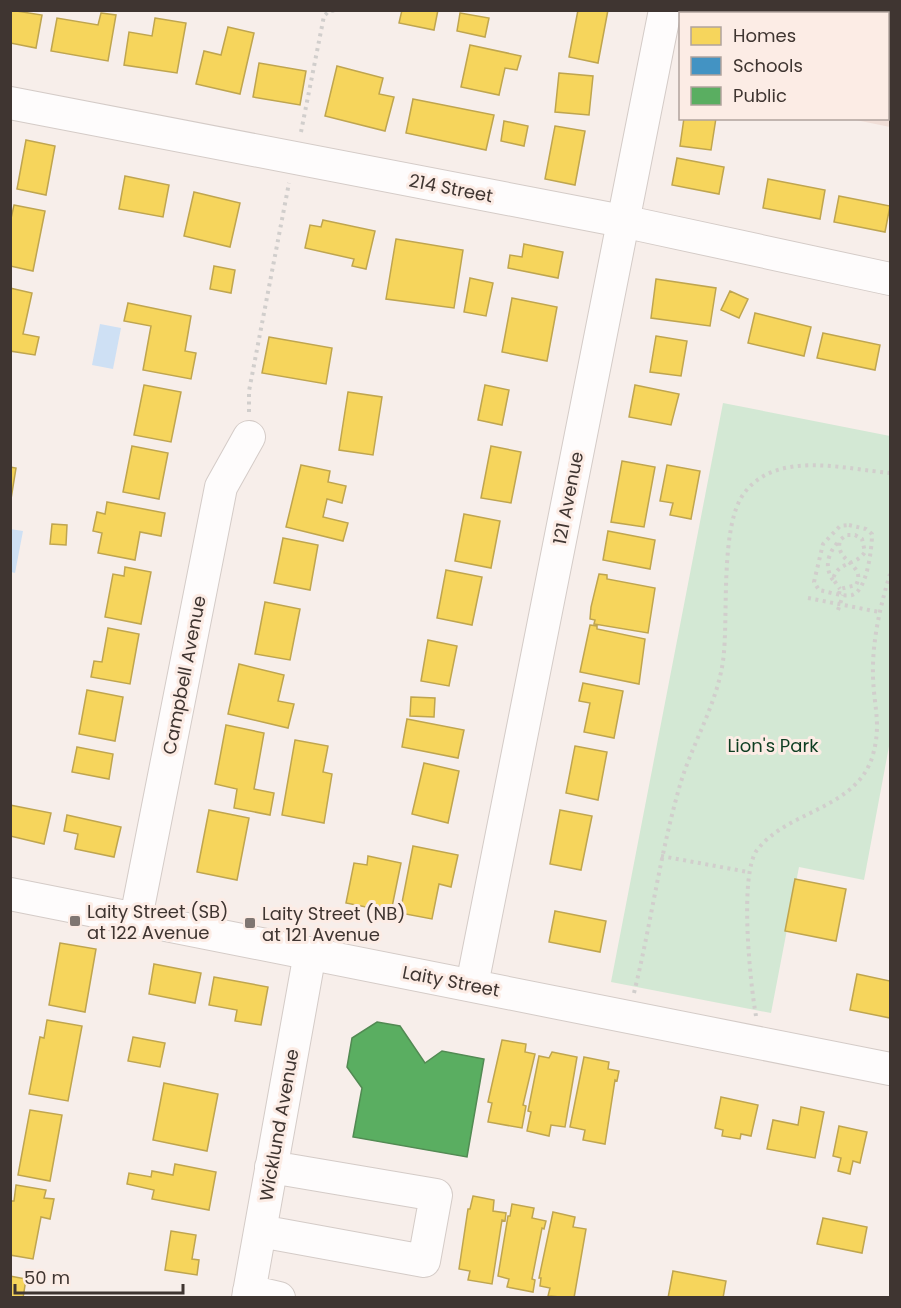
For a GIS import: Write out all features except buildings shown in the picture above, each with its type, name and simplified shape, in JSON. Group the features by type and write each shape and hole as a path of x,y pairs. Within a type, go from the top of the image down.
{"street":[{"name":"121 Avenue","path":"472,985 665,10"},
{"name":"214 Street","path":"10,103 622,221 891,279"},
{"name":"Campbell Avenue","path":"136,918 221,487 249,437"},
{"name":"Laity Street","path":"10,894 891,1069"},
{"name":"Wicklund Avenue","path":"259,1295 260,1232 309,953"},
{"path":"260,1232 424,1261 436,1196 271,1167"}],"path":[{"path":"249,437 249,391 290,179 297,158 324,16 329,11 338,10"},
{"path":"628,1017 661,856 685,767 710,705 723,662 727,563 733,519 744,492 765,474 793,465 891,472"},
{"path":"849,525 870,531 870,552 865,581 860,590 851,595 841,595 819,590 814,582 823,544 840,526 849,525"},
{"path":"838,610 842,603 840,589 828,570 829,557 843,537 851,534 862,539 865,552 860,558"},
{"path":"840,589 852,588 858,582 858,570 839,552 839,544 843,537"},
{"path":"834,580 838,568 870,552"},
{"path":"756,1042 760,1025 756,1018 752,990 748,872 756,851 782,826 837,800 852,787 871,759 879,719 873,678 874,644 879,612 891,574"},
{"path":"808,598 879,612"},
{"path":"661,856 748,872"}],"shaded area":[{"path":"890,11 890,127 856,120 889,120 889,12 858,12"}],"green space":[{"name":"Lion's Park","path":"723,403 890,436 890,741 864,880 799,867 771,1013 611,982"}],"water":[{"path":"100,324 121,328 113,369 92,365"},
{"path":"10,529 23,531 15,573 11,572"}],"place":[{"name":"Laity Street (SB) at 122 Avenue","path":"75,921"},
{"name":"Laity Street (NB) at 121 Avenue","path":"250,923"}]}
